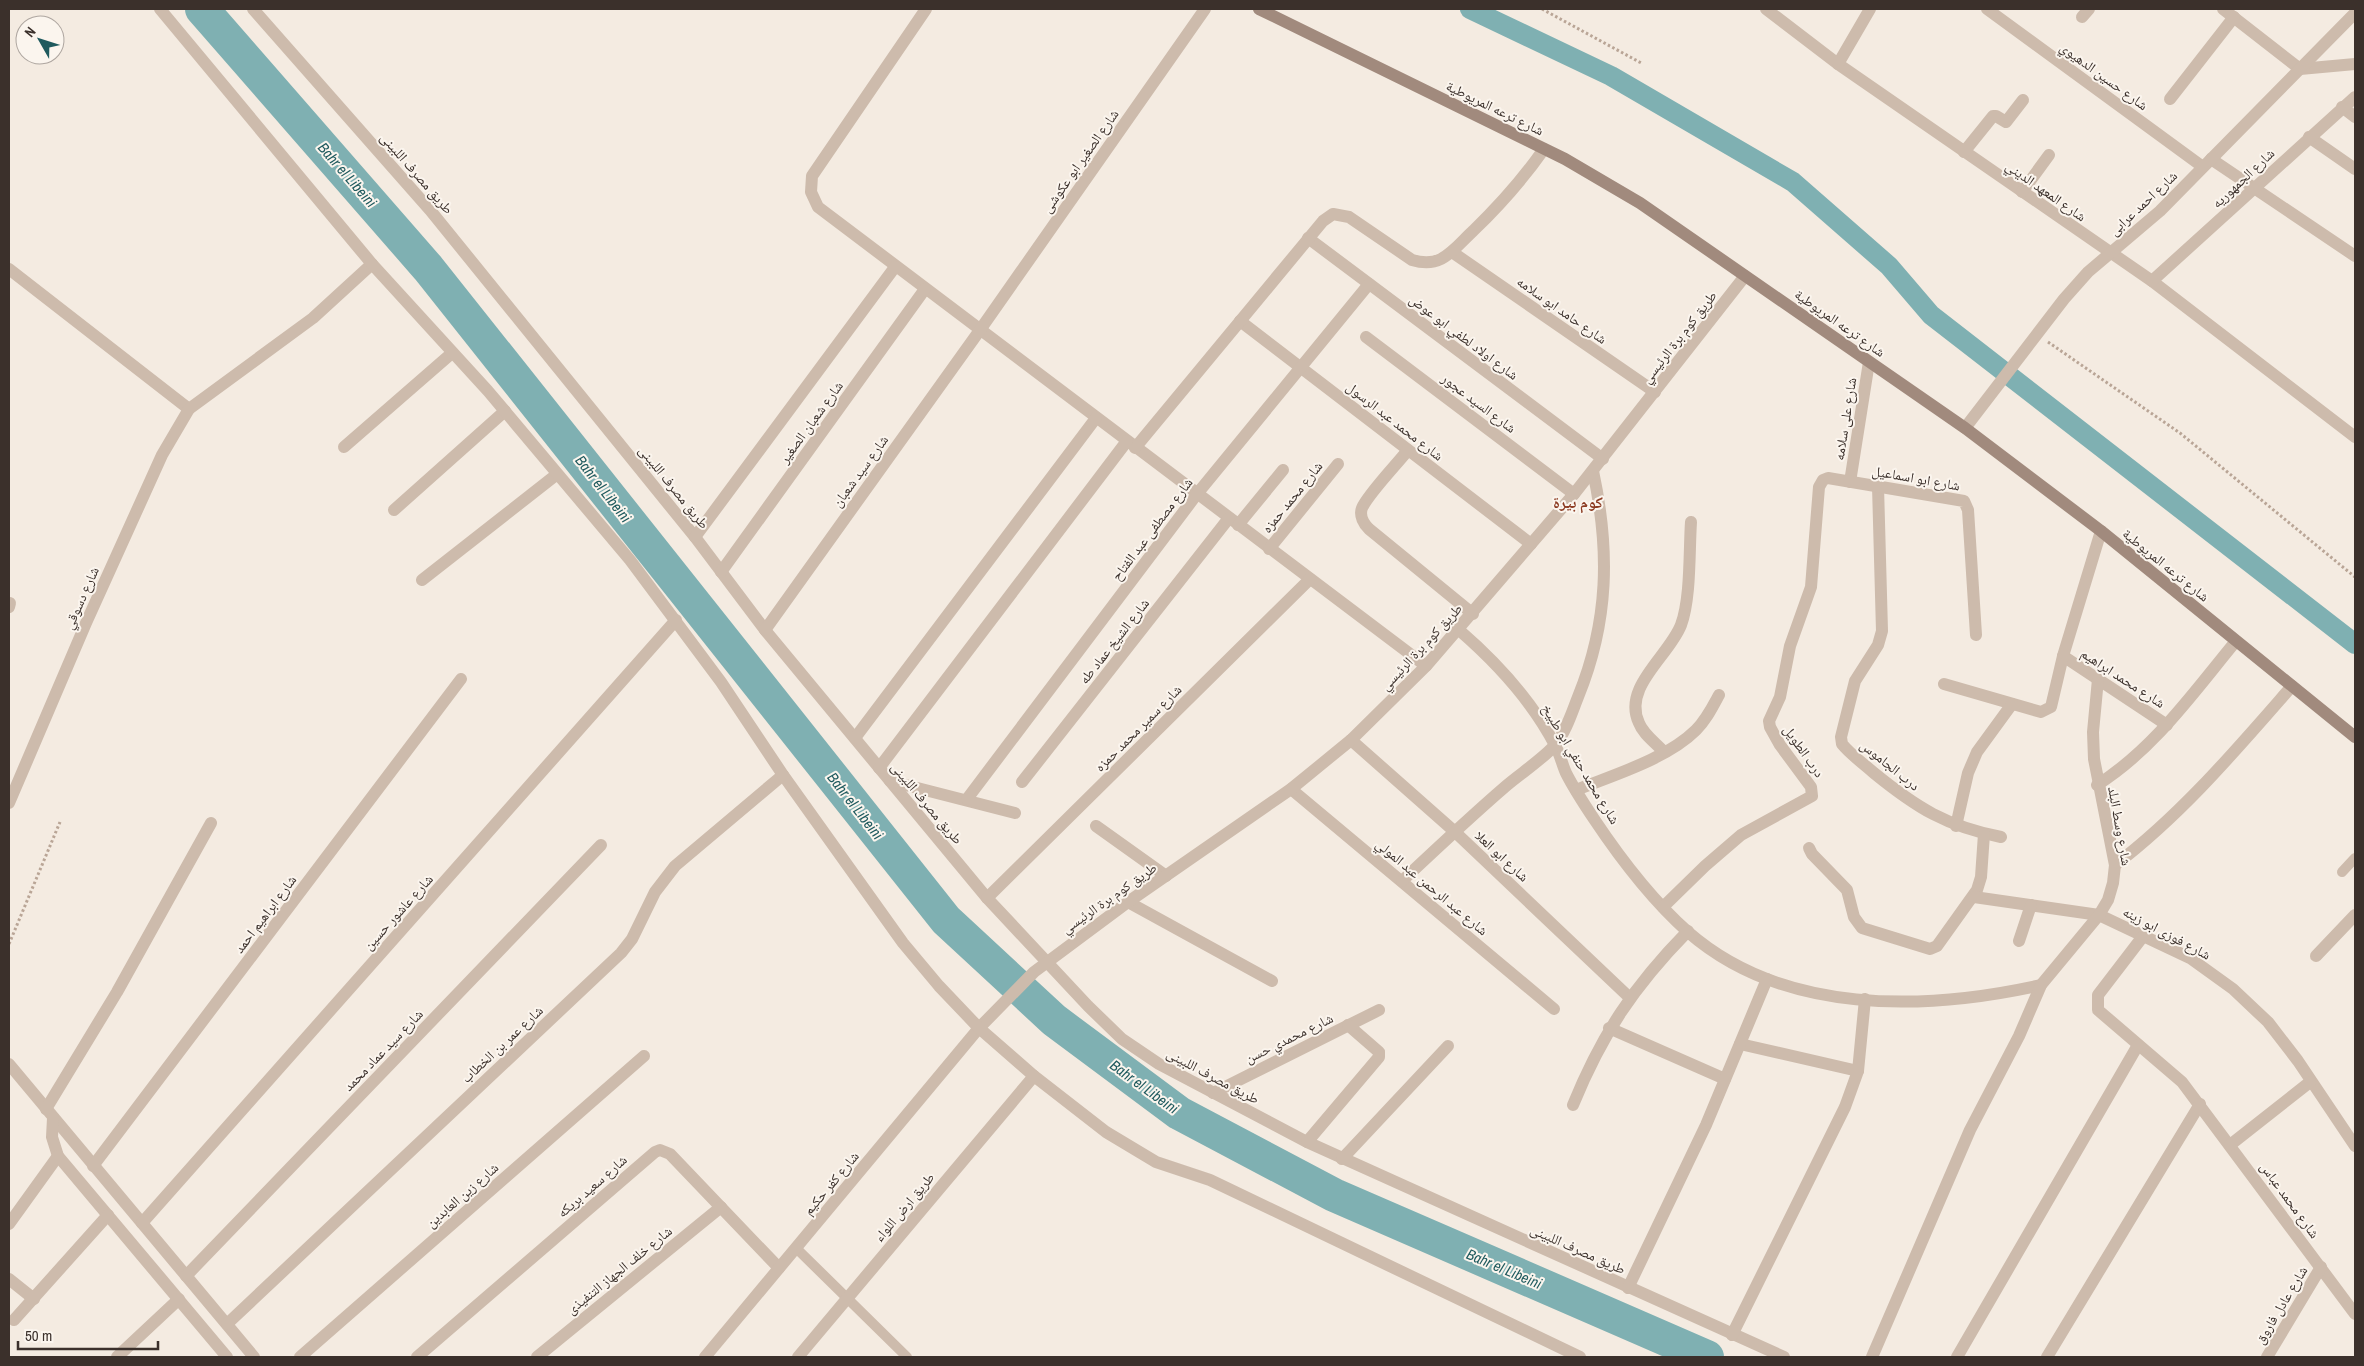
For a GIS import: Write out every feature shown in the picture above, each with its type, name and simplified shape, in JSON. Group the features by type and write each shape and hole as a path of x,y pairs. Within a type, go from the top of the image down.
{"main road":[{"name":"شارع ترعه المريوطية","path":"1259,9 1608,182 1965,428 2101,531 2355,737"}],"street":[{"path":"160,9 372,264 505,411 556,475 630,560 721,682 783,775 903,943 939,986 979,1028 1034,1076 1106,1132 1156,1162 1210,1180 1580,1357"},
{"name":"طريق مصرف اللبينى","path":"253,9 430,210 695,537 765,630 987,898 1046,962 1122,1039 1159,1064 1342,1159 1784,1357"},
{"path":"926,9 812,176 811,192 818,207 925,290 1426,666"},
{"name":"شارع الصغير ابو عكوشى","path":"980,330 1205,9"},
{"name":"شارع المعهد الديني","path":"1766,9 1838,64 2152,281 2355,437"},
{"path":"1838,64 1870,9"},
{"name":"شارع حسين الدهيوي","path":"1987,9 2207,163 2255,187 2355,256"},
{"path":"2223,9 2300,68 2355,64"},
{"name":"شارع احمد عرابى","path":"1965,428 2064,299 2088,272 2137,232 2355,13"},
{"path":"2170,99 2234,17"},
{"name":"شارع الجمهوريه","path":"2152,281 2355,97"},
{"path":"1964,152 1992,116 1996,116 2006,122 2023,100"},
{"path":"2342,107 2355,117"},
{"path":"2309,137 2355,169"},
{"path":"879,768 1131,444 1240,321 1323,221 1333,214 1348,217 1412,260 1424,264 1440,260 1452,252 1497,208 1524,178 1544,149"},
{"path":"2022,192 2049,155"},
{"name":"شارع اولاد لطفي ابو عوض","path":"1308,238 1603,459"},
{"name":"شارع حامد ابو سلامه","path":"1452,252 1655,392"},
{"path":"9,269 189,409 313,318 372,264"},
{"path":"695,537 895,267"},
{"name":"طريق كوم برة الرئيسي","path":"979,1028 1046,962 1128,902 1291,789 1350,740 1426,666 1473,614 1603,459 1745,276"},
{"name":"شارع مصطفى عبد الفتاح","path":"967,799 1197,494 1369,284"},
{"name":"شارع شعبان الصغير","path":"721,572 925,290"},
{"name":"شارع محمد عبد الرسول","path":"1240,321 1531,544"},
{"name":"شارع سيد شعبان","path":"765,630 980,330"},
{"name":"شارع السيد عجور","path":"1366,337 1574,494"},
{"path":"344,446 452,353"},
{"name":"شارع على سلامه","path":"1850,482 1869,362"},
{"name":"شارع دسوقي","path":"9,803 86,623 158,464 189,409"},
{"path":"394,510 505,411"},
{"path":"854,738 1096,418"},
{"path":"1408,450 1366,503 1361,514 1362,520 1369,529 1473,614"},
{"name":"شارع محمد حمزه","path":"1269,549 1338,464"},
{"name":"شارع الشيخ عماد طه","path":"1022,782 1234,522 1283,470"},
{"path":"1402,881 1454,831 1555,745 1572,714 1595,646 1602,612 1605,541 1593,471"},
{"path":"422,580 556,475"},
{"name":"شارع ابو اسماعيل","path":"1820,484 1828,478 1959,499 1967,505 1976,635"},
{"name":"درب الطويل","path":"1663,907 1705,866 1741,835 1812,796 1811,787 1780,745 1770,728 1769,721 1780,697 1790,646 1811,587 1820,484"},
{"name":"درب الجاموس","path":"1878,486 1882,631 1878,645 1855,681 1842,730 1842,744 1902,795 1928,812 1956,826 2001,837"},
{"path":"1664,752 1639,724 1635,713 1636,700 1639,689 1674,638 1681,624 1685,610 1690,522"},
{"path":"1944,684 2041,712 2051,707 2063,656 2101,531"},
{"name":"شارع سمير محمد حمزه","path":"987,898 1310,579"},
{"name":"شارع عاشور حسين","path":"142,1224 676,620"},
{"name":"شارع محمد حنفي ابو طبيخ","path":"1459,630 1493,661 1511,681 1555,745 1566,773 1611,843 1663,907 1688,932 1725,958 1767,979 1799,990 1865,999 1954,1000 2004,993 2040,985"},
{"path":"2097,785 2121,770 2167,724 2236,641"},
{"name":"شارع محمد ابراهيم","path":"2063,656 2167,724"},
{"name":"شارع وسط البلد","path":"1872,1357 1970,1130 2019,1036 2040,985 2099,915 2108,900 2113,883 2115,865 2097,785 2093,732 2098,679"},
{"name":"شارع ابراهيم احمد","path":"94,1166 461,680"},
{"path":"2115,865 2147,841 2212,776 2292,686"},
{"path":"1576,790 1636,766 1678,744 1695,731 1709,714 1719,695"},
{"path":"1956,826 1968,773 1977,752 2012,704"},
{"name":"شارع ابو العلا","path":"1350,740 1454,831 1630,998"},
{"name":"شارع عمر بن الخطاب","path":"226,1324 621,953 632,939 655,892 675,866 783,775"},
{"path":"890,781 967,799 1015,813"},
{"name":"شارع عبد الرحمن عبد المولي","path":"1291,789 1554,1009"},
{"path":"210,1357 223,1352 58,1156 52,1137 49,1113 211,823"},
{"path":"1096,826 1166,876"},
{"path":"1809,848 1812,854 1847,890 1854,917 1862,928 1926,949 1937,946 1974,897 1981,877 1984,834"},
{"name":"شارع سيد عماد محمد","path":"186,1276 601,845"},
{"name":"شارع فوزى ابو زينه","path":"1974,897 2099,915 2190,958 2233,989 2268,1022 2355,1146"},
{"path":"1128,902 1272,981"},
{"path":"2019,941 2031,905"},
{"path":"2316,956 2355,915"},
{"path":"1573,1105 1589,1066 1610,1028 1657,963 1688,932"},
{"name":"شارع محمد عباس","path":"2144,935 2098,994 2096,1000 2098,1010 2182,1082 2355,1314"},
{"path":"1628,1288 1706,1125 1767,979"},
{"path":"1732,1335 1845,1107 1858,1070 1865,999"},
{"name":"شارع محمدي حسن","path":"1213,1093 1379,1010"},
{"path":"1307,1142 1379,1056 1379,1052 1348,1025"},
{"name":"شارع كفر حكيم","path":"705,1357 979,1028"},
{"path":"1610,1028 1725,1079"},
{"path":"1740,1044 1858,1070"},
{"path":"1957,1357 2138,1045"},
{"path":"1342,1159 1448,1046"},
{"name":"شارع زين العابدين","path":"300,1357 644,1056"},
{"path":"9,1064 254,1357"},
{"name":"طريق ارض اللواء","path":"798,1357 1034,1076"},
{"path":"2230,1145 2310,1082"},
{"path":"2047,1357 2200,1104"},
{"name":"شارع سعيد بريكه","path":"417,1357 655,1152 660,1150 670,1154 779,1268"},
{"path":"9,1224 58,1156"},
{"name":"شارع خلف الجهاز التنفيذى","path":"537,1357 720,1207"},
{"path":"14,1320 108,1215"},
{"name":"شارع عادل فاروق","path":"2267,1357 2321,1267"},
{"path":"9,1279 34,1299"},
{"path":"117,1357 179,1299"}],"lane":[{"path":"2342,872 2355,858"},
{"path":"796,1248 907,1357"}],"path":[{"path":"1542,9 1643,64"},
{"path":"2037,335 2180,433 2355,576"},
{"path":"9,944 60,822"}],"waterway":[{"name":"Bahr el Libeini","path":"202,9 428,268 946,920 1054,1020 1179,1113 1334,1195 1707,1357"},
{"path":"1470,9 1611,76 1793,182 1889,266 1931,315 2355,644"}],"district":[{"name":"كوم بيرة","path":"1578,502"}]}
